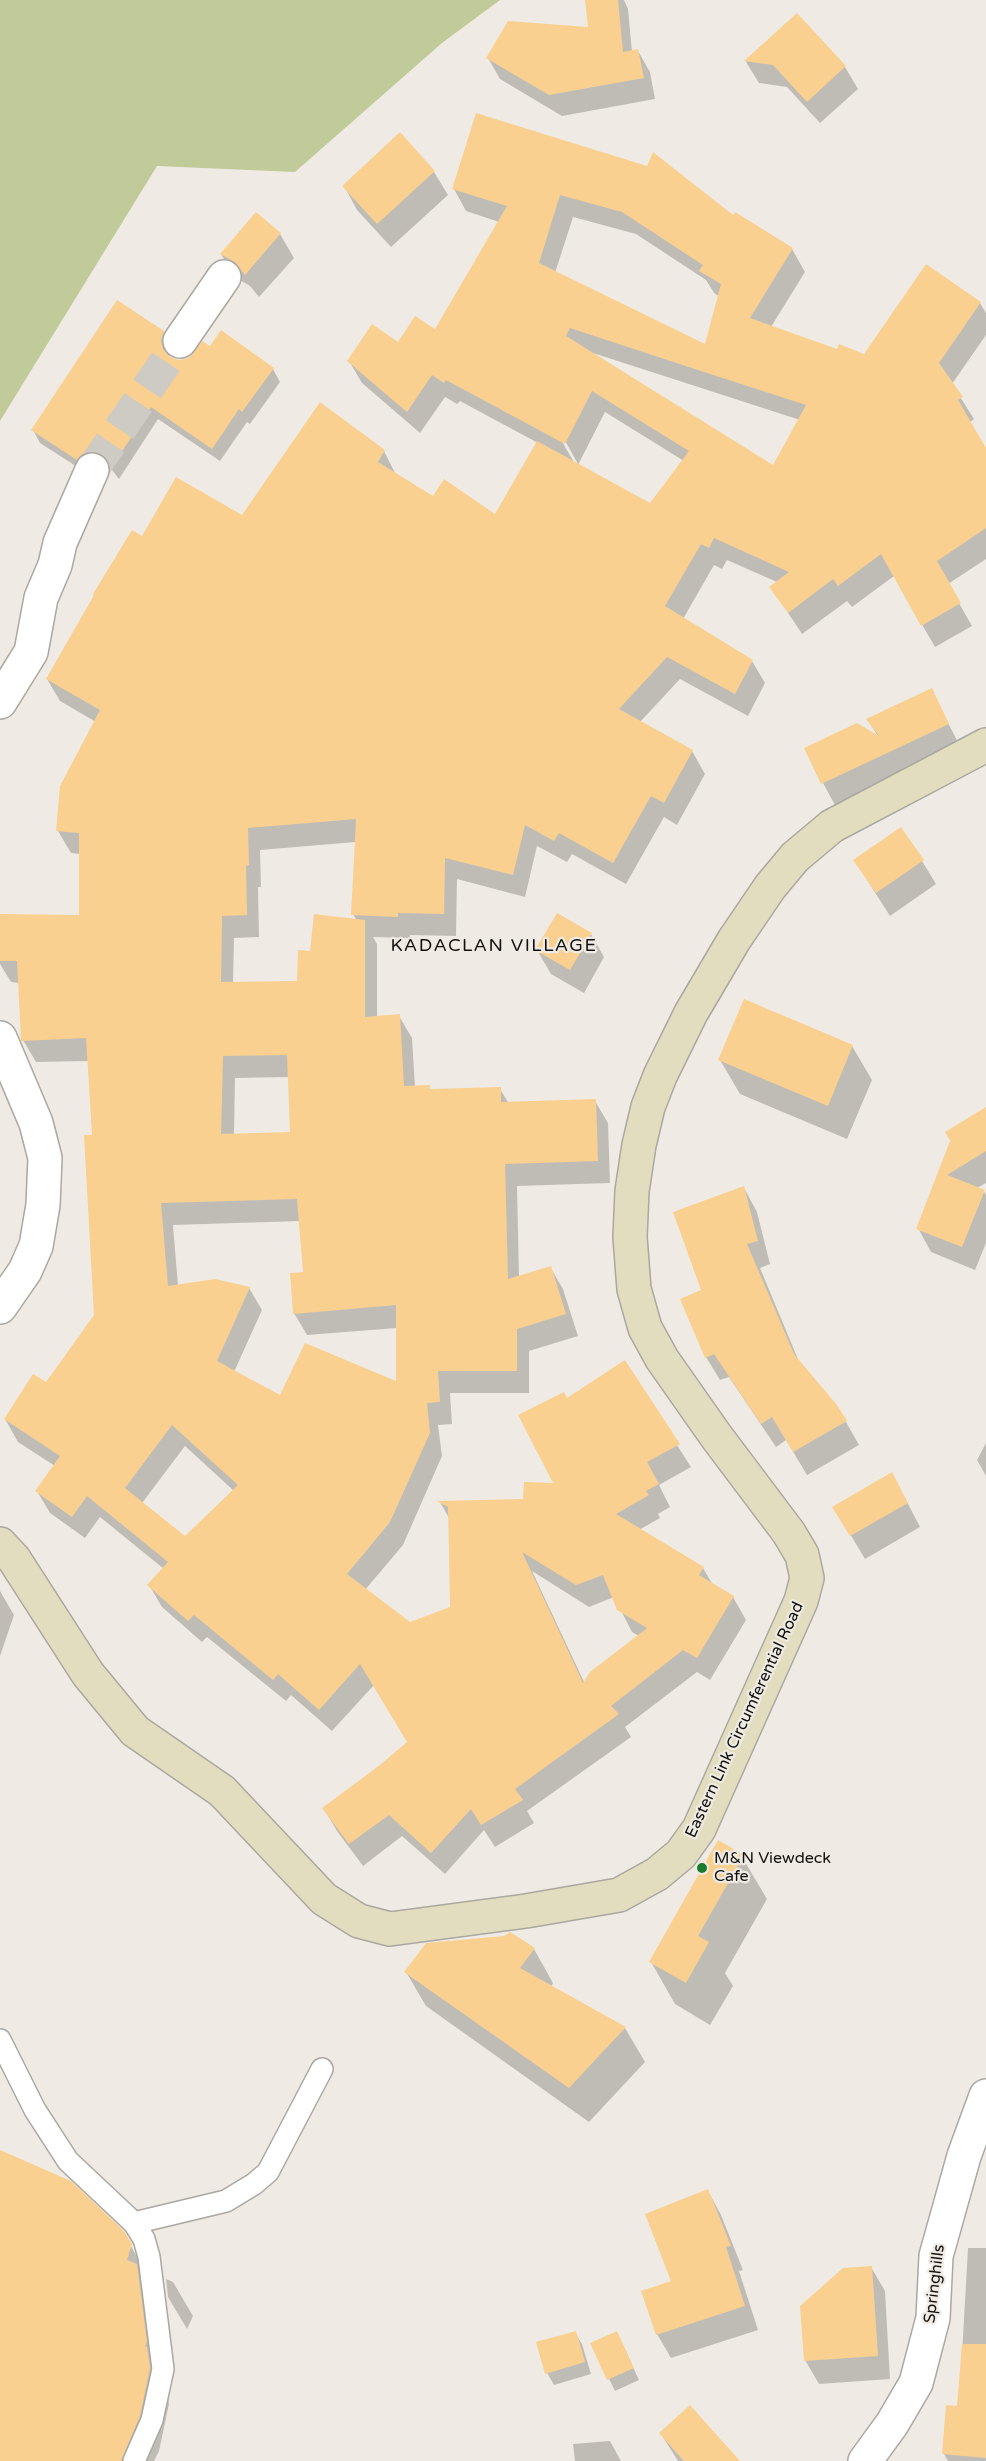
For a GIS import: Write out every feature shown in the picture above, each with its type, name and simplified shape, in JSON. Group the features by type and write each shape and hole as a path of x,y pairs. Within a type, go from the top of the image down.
{"main road":[{"name":"Eastern Link Circumferential Road","path":"0,1544 14,1559 87,1674 135,1731 222,1791 324,1899 359,1921 390,1929 526,1911 619,1895 657,1874 681,1854 699,1829 801,1601 807,1578 802,1555 789,1533 716,1436 662,1359 645,1328 634,1289 630,1237 632,1191 648,1107 660,1076 691,1013 717,967 770,887 795,857 832,826 986,745"}],"street":[{"path":"180,341 224,277"},
{"path":"0,702 31,652 41,598 55,566 60,543 92,470"},
{"path":"0,1038 36,1123 45,1158 43,1205 36,1246 25,1271 0,1307"},
{"name":"Springhills","path":"865,2461 892,2424 916,2383 933,2318 936,2256 964,2156 986,2096"}],"lane":[{"path":"0,2040 35,2110 68,2161 134,2223 144,2239 149,2257 163,2369 152,2420 134,2461"},
{"path":"134,2223 226,2201 254,2184 268,2172 322,2069"}],"green space":[{"path":"0,0 500,0 442,43 295,172 157,166 0,421"}],"building":[{"path":"585,0 618,0 623,52 638,49 644,78 549,95 486,58 508,21 588,27"},
{"path":"797,13 846,66 807,102 773,65 744,61"},
{"path":"476,113 647,166 653,152 733,215 735,212 793,248 750,318 837,349 839,344 864,354 926,264 981,302 939,363 963,397 958,400 986,448 986,528 937,561 961,603 921,626 881,554 838,586 833,579 788,613 769,587 789,572 714,538 709,548 701,544 665,606 753,660 735,694 667,657 619,709 693,750 664,803 651,796 613,863 559,833 554,841 525,825 513,875 445,858 444,914 398,913 398,917 351,915 356,819 248,828 247,915 222,916 221,982 297,981 298,950 310,951 314,914 365,920 365,1017 400,1014 404,1086 430,1085 430,1089 501,1087 501,1102 596,1099 598,1161 505,1164 508,1279 551,1266 566,1314 517,1329 517,1371 438,1371 440,1402 427,1403 430,1433 390,1522 347,1574 410,1622 450,1607 448,1507 437,1501 523,1499 524,1482 553,1483 518,1415 564,1392 567,1398 625,1360 680,1444 647,1462 659,1484 646,1491 649,1495 616,1514 704,1567 699,1575 734,1596 697,1658 683,1650 611,1706 619,1714 515,1789 523,1800 481,1825 471,1809 431,1853 389,1815 349,1844 322,1808 407,1742 360,1664 319,1710 278,1674 273,1680 194,1615 188,1621 147,1585 168,1562 87,1496 72,1517 35,1491 60,1456 4,1419 33,1374 46,1382 94,1315 84,1135 92,1135 86,1038 21,1041 17,961 0,961 0,914 79,915 79,833 56,831 60,786 100,710 46,679 132,530 142,536 176,477 242,515 320,402 385,450 378,462 433,496 444,479 495,514 537,441 650,503 689,451 592,391 565,444 446,380 444,383 432,375 407,412 347,361 372,324 398,342 415,316 435,329 507,206 452,189","holes":["560,195 622,212 703,265 699,271 721,284 705,344 539,263","570,328 806,405 773,465 566,336","287,1055 290,1132 221,1134 223,1056","297,1199 303,1272 290,1273 293,1314 396,1305 396,1381 305,1343 280,1395 217,1361 250,1287 215,1279 168,1286 161,1203","172,1425 238,1485 185,1536 125,1488","522,1552 576,1585 603,1575 617,1610 647,1628 590,1672 583,1683"]},
{"path":"400,132 435,171 377,224 342,186"},
{"path":"256,212 281,233 245,275 235,262 220,254"},
{"path":"117,300 164,331 161,340 163,349 170,357 179,360 189,358 202,341 210,346 221,330 274,368 242,412 239,409 212,449 151,407 111,468 107,459 100,453 89,452 81,455 77,460 31,430"},
{"path":"932,688 949,724 821,784 804,748 857,723 879,736 866,719"},
{"path":"901,827 924,860 876,893 853,860"},
{"path":"557,913 592,933 570,970 535,950"},
{"path":"744,999 853,1045 828,1106 718,1060"},
{"path":"986,1107 986,1151 947,1175 985,1190 962,1247 916,1229 950,1141 945,1132"},
{"path":"744,1186 758,1241 747,1244 794,1354 837,1405 847,1421 793,1452 772,1417 761,1424 714,1354 705,1358 680,1299 701,1290 673,1212"},
{"path":"892,1472 908,1503 850,1536 832,1507"},
{"path":"718,1840 744,1855 698,1936 709,1942 686,1983 649,1962"},
{"path":"510,1932 535,1948 520,1968 626,2027 569,2088 404,1972 426,1943 504,1936"},
{"path":"0,2150 71,2181 124,2231 132,2244 127,2260 137,2264 147,2342 145,2346 150,2368 140,2416 121,2461 0,2461"},
{"path":"708,2189 731,2246 726,2247 745,2306 656,2335 641,2291 671,2281 645,2214"},
{"path":"872,2266 878,2356 804,2361 800,2306 843,2268"},
{"path":"576,2331 585,2362 545,2374 536,2342"},
{"path":"617,2331 634,2368 607,2380 590,2343"},
{"path":"962,2344 986,2344 986,2458 942,2454 946,2405 957,2406"},
{"path":"690,2405 740,2461 684,2461 659,2433"}],"tunnel":[{"path":"92,470 180,341"}],"place":[{"name":"M&N Viewdeck Cafe","path":"702,1868"}],"district":[{"name":"KADACLAN VILLAGE","path":"494,946"}]}
